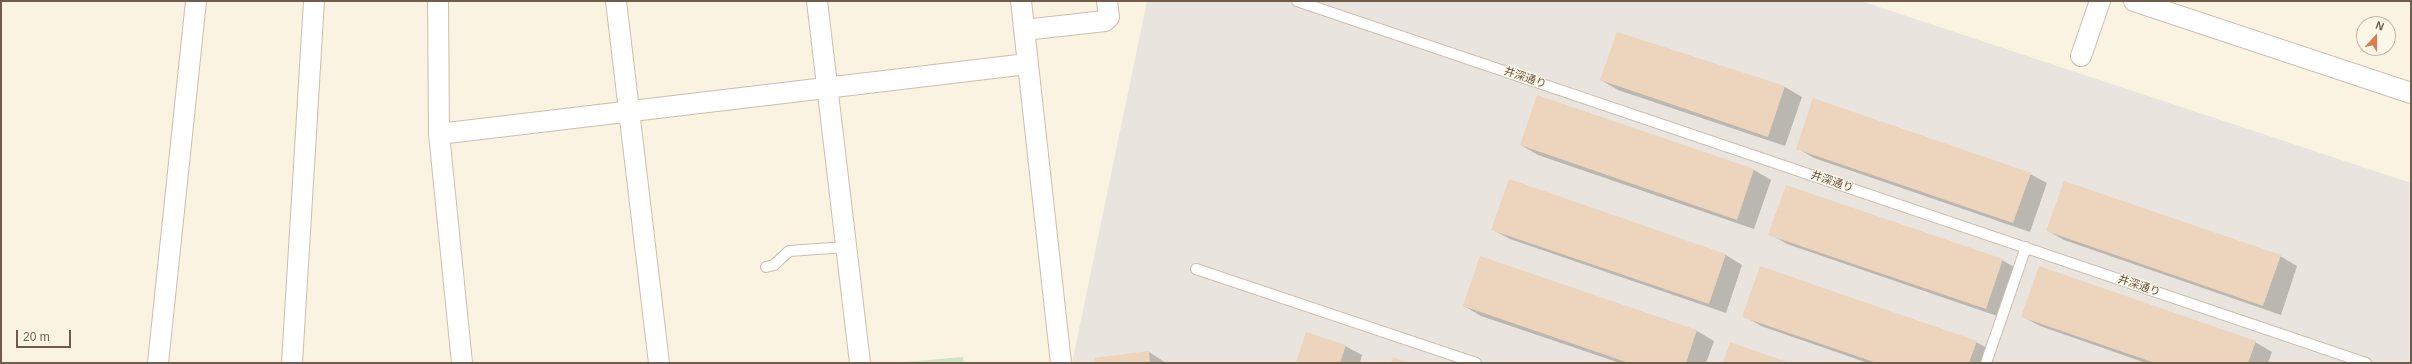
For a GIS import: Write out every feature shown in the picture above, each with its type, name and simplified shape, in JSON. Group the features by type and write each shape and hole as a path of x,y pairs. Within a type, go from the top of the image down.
{"street":[{"path":"158,363 196,1"},
{"path":"292,363 314,1"},
{"path":"438,1 439,134 462,363"},
{"path":"616,1 658,363"},
{"path":"817,1 860,363"},
{"path":"1020,1 1061,363"},
{"path":"1024,30 1105,21 1109,17 1107,1"},
{"path":"2081,56 2100,1"},
{"path":"2134,1 2411,93"},
{"path":"439,134 1027,64"}],"lane":[{"name":"井深通り","path":"1297,1 2366,363"},
{"path":"766,267 774,265 789,251 846,247"},
{"path":"1986,363 2026,247"},
{"path":"1196,270 1476,363"}],"shaded area":[{"path":"1147,1 1861,1 2411,183 2411,363 1072,363"}],"green space":[{"path":"963,357 964,363 894,363"}],"building":[{"path":"1617,32 1785,86 1768,137 1600,80"},
{"path":"1537,95 1754,169 1737,220 1520,145"},
{"path":"1813,98 2031,173 2013,223 1796,149"},
{"path":"1509,179 1726,254 1709,304 1491,230"},
{"path":"2064,181 2281,255 2263,306 2046,231"},
{"path":"1786,185 2003,259 1986,309 1768,235"},
{"path":"1480,256 1697,330 1686,363 1629,363 1463,306"},
{"path":"1760,266 1977,341 1969,363 1877,363 1742,317"},
{"path":"2039,266 2256,341 2248,363 2155,363 2021,317"},
{"path":"1306,332 1346,345 1340,363 1296,363"},
{"path":"1730,342 1790,363 1723,363"},
{"path":"1149,351 1150,363 1095,363 1094,358"},
{"path":"1393,357 1409,363 1391,363"}]}
